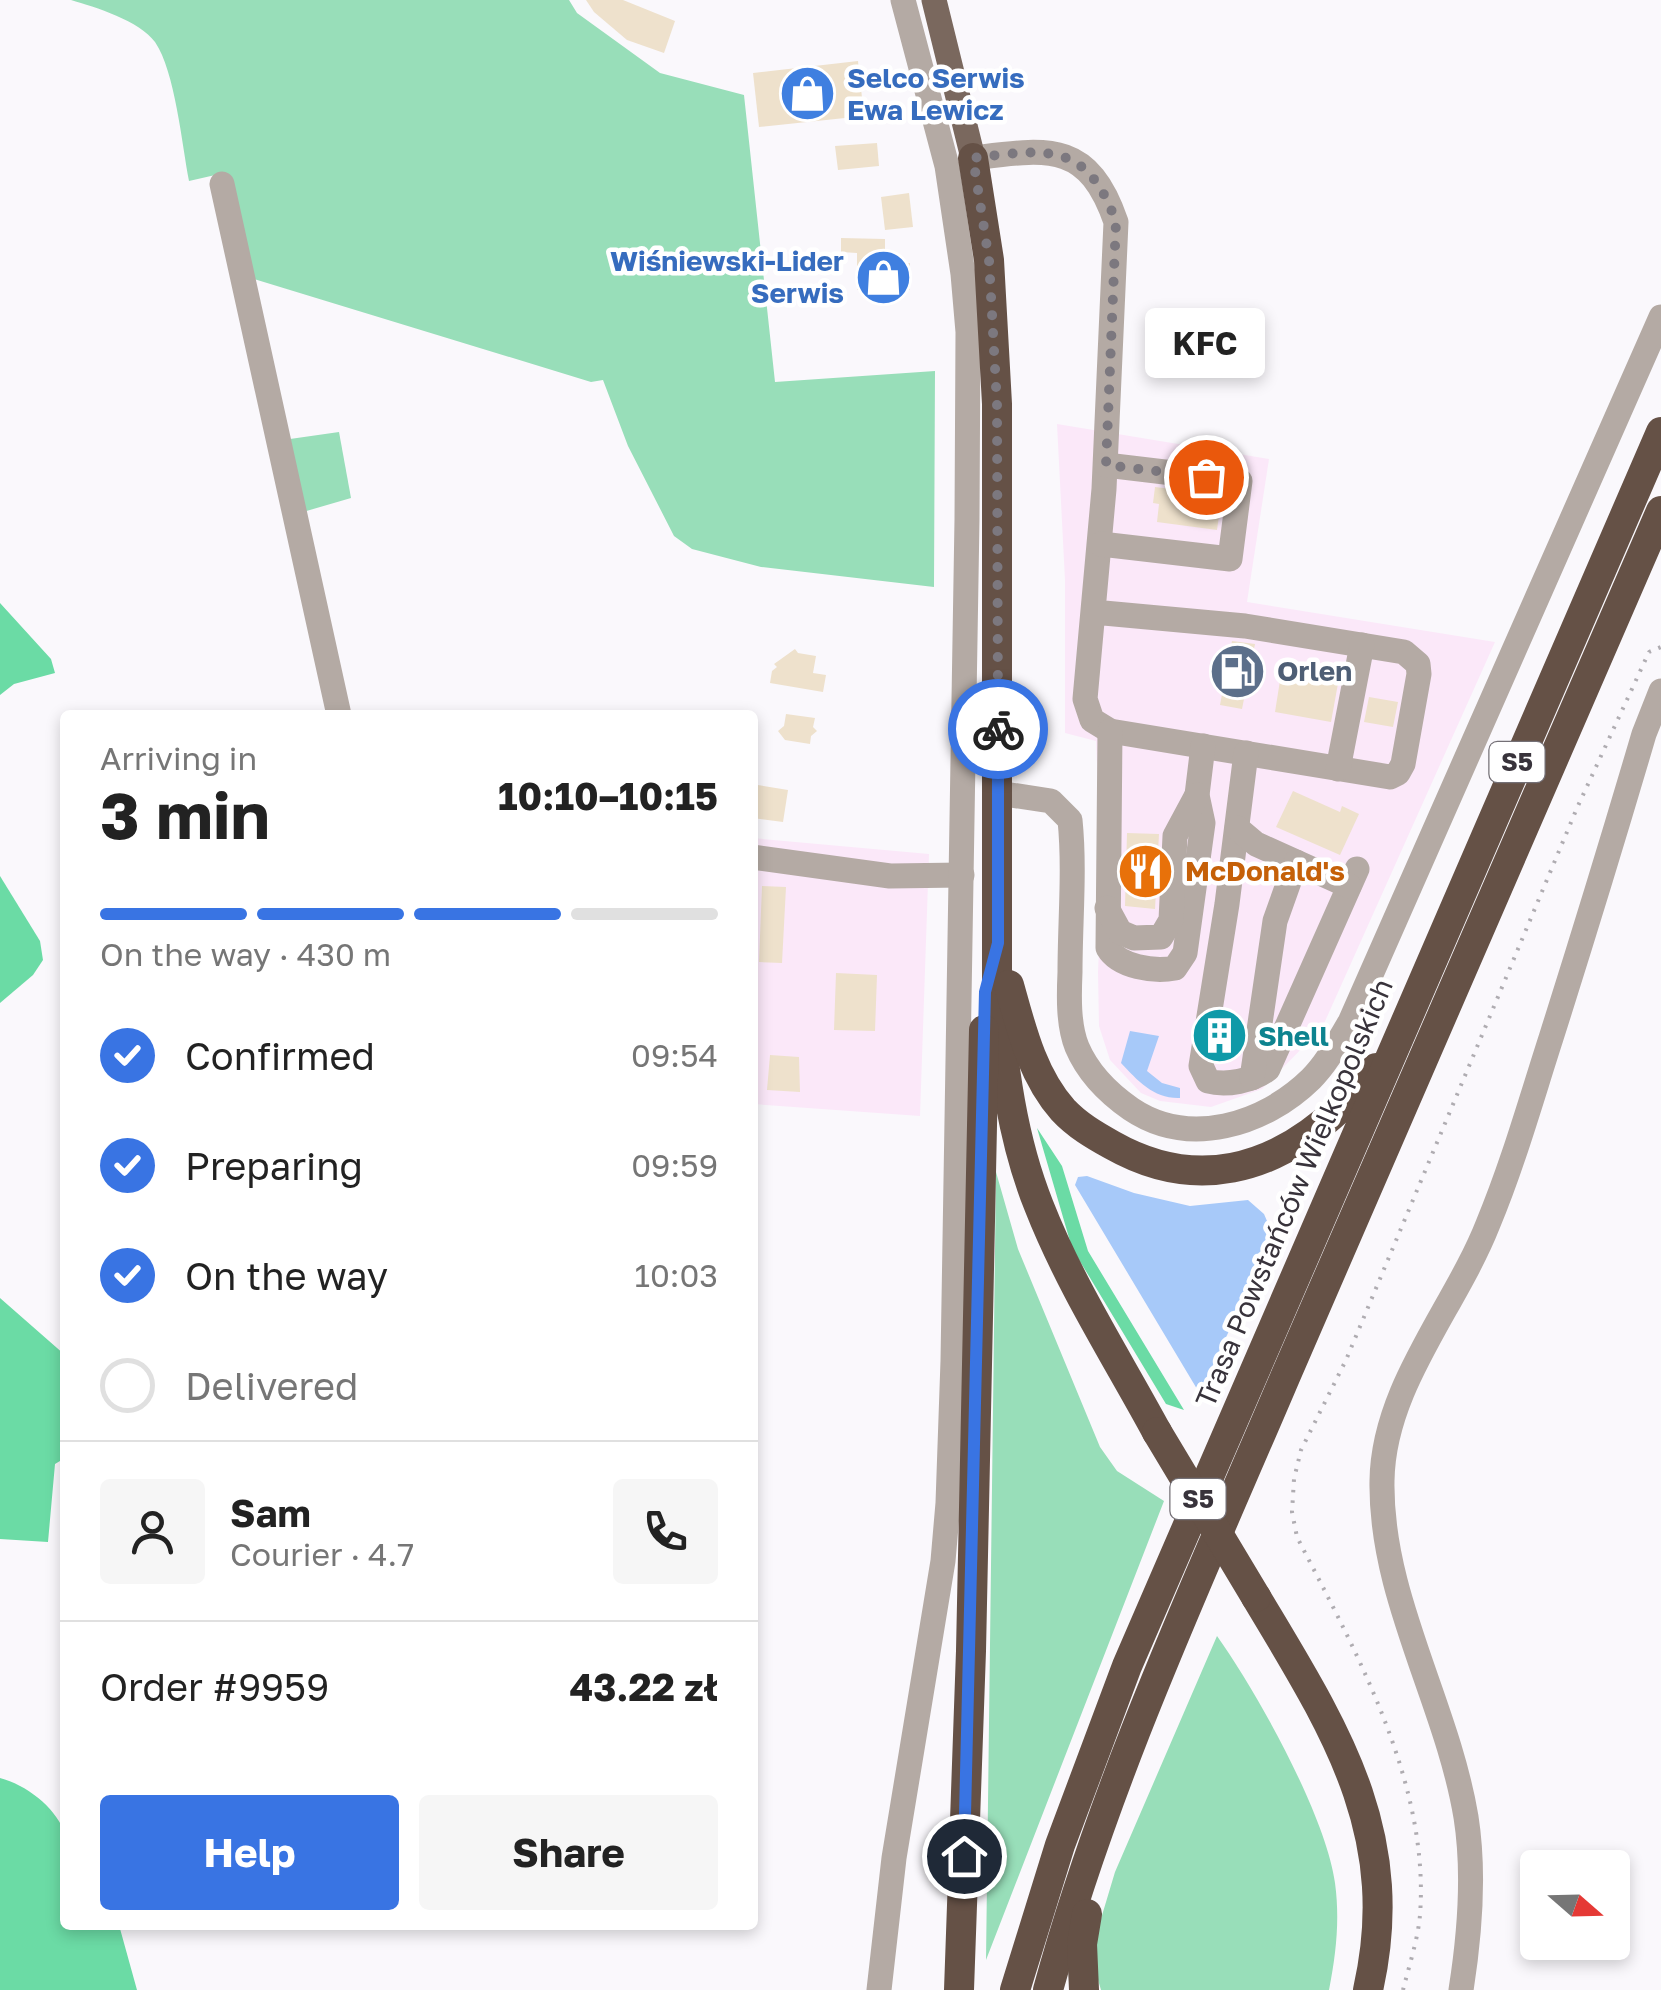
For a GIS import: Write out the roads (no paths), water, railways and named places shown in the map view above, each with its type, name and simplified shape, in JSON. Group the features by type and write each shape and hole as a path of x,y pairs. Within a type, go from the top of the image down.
{"highway":[{"path":"973,158 989,260 997,404 997,995 1006,1087 1038,1206 1076,1285 1157,1432 1314,1693 1358,1784 1367,1819 1376,1898 1368,1990"},
{"name":"Trasa Powstańców Wielkopolskich","path":"1014,1990 1060,1845 1127,1666 1661,432"},
{"name":"S5","path":"1048,1990 1107,1807 1160,1669 1445,1001 1661,512"},
{"path":"998,943 1036,1070 1062,1109 1084,1130 1139,1160 1186,1171 1238,1168 1299,1141 1328,1120 1373,1074 1406,1017"},
{"path":"959,1990 985,992 998,943"},
{"path":"1084,1990 1082,1944 1107,1807"}],"main road":[{"path":"934,0 973,158"}],"street":[{"path":"879,1990 894,1858 943,1562 948,1503 962,875 968,332 947,166 903,0"},
{"path":"973,158 1043,151 1069,158 1092,173 1107,196 1116,222 1106,465 1085,699 1092,720 1110,731 1390,777 1403,764 1418,664 1404,652 1245,626 1093,612"},
{"path":"222,184 338,710"},
{"path":"998,793 1051,801 1070,820 1069,996 1076,1044 1092,1076 1141,1115 1198,1131 1230,1126 1291,1096 1312,1078 1350,1022 1661,317"},
{"path":"1100,544 1230,560 1240,481 1106,465"},
{"path":"1338,769 1362,645"},
{"path":"1461,1990 1470,1926 1466,1817 1452,1759 1396,1583 1384,1531 1382,1478 1390,1428 1402,1392 1488,1226 1514,1155 1644,734 1661,691"},
{"path":"1110,731 1107,940 1116,958 1167,970 1178,964 1185,953 1203,823 1197,795 1203,746"},
{"path":"1237,828 1256,844 1296,862 1353,877 1273,1062 1252,1078 1212,1082 1204,1077 1201,1066 1246,753"},
{"path":"1108,908 1131,948 1156,950 1164,943 1171,920 1175,836 1197,795"},
{"path":"758,858 890,876 962,875"},
{"path":"1252,1078 1278,909 1296,862"}],"water":[{"path":"1130,1031 1159,1036 1147,1071 1162,1083 1180,1088 1180,1098 1154,1092 1121,1063"},
{"path":"1087,1176 1134,1193 1190,1206 1248,1200 1264,1214 1273,1235 1200,1394 1075,1185 1078,1177"}],"place":[{"name":"Selco Serwis Ewa Lewicz","path":"808,94"},
{"name":"Wiśniewski-Lider Serwis","path":"883,277"},
{"name":"KFC","path":"1206,477"},
{"name":"Orlen","path":"1238,671"},
{"name":"McDonald's","path":"1146,871"},
{"name":"Shell","path":"1219,1036"}]}
